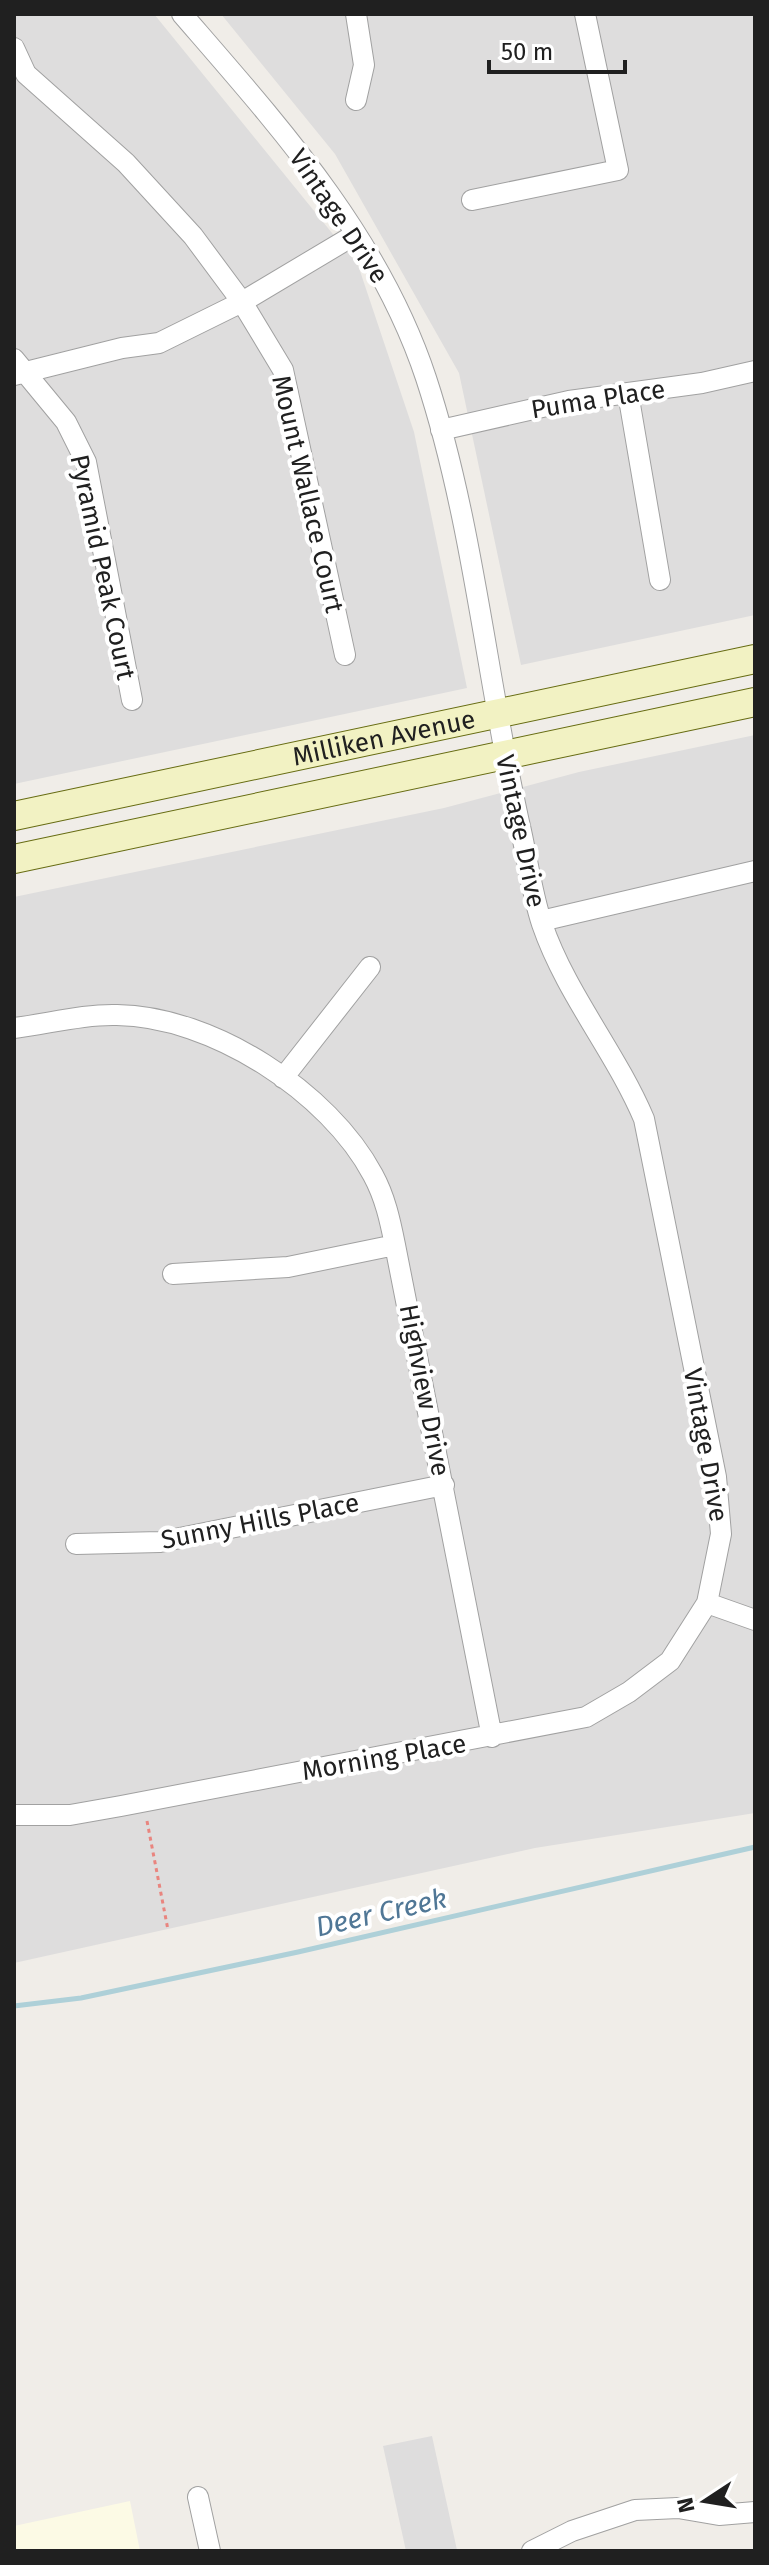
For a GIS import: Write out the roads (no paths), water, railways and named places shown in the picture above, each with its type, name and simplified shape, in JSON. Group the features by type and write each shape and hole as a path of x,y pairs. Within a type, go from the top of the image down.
{"main road":[{"name":"Milliken Avenue","path":"14,816 755,659"},
{"name":"Milliken Avenue","path":"14,859 755,702"}],"street":[{"name":"Vintage Drive","path":"182,14 319,177 382,275 407,329 441,430 504,754 541,921 566,981 630,1086 644,1119 716,1477 721,1534 707,1603"},
{"path":"356,14 364,65 356,100"},
{"path":"472,200 618,170 585,14"},
{"name":"Mount Wallace Court","path":"14,48 26,74 126,163 193,236 242,302 283,370 345,655"},
{"path":"18,369 159,343 242,302 356,234"},
{"name":"Pyramid Peak Court","path":"18,369 66,422 86,462 132,700"},
{"name":"Puma Place","path":"441,430 569,401 702,383 755,371"},
{"path":"628,393 660,580"},
{"path":"541,921 755,871"},
{"path":"283,1078 370,967"},
{"name":"Highview Drive","path":"14,1028 116,1014 151,1018 193,1029 242,1050 283,1078 326,1116 372,1173 386,1205 395,1245 492,1737"},
{"path":"173,1274 288,1267 395,1245"},
{"name":"Sunny Hills Place","path":"76,1544 160,1542 444,1485"},
{"path":"707,1603 755,1620"},
{"name":"Morning Place","path":"14,1815 70,1815 586,1717 629,1692 670,1661 707,1603"},
{"path":"198,2497 210,2551"},
{"path":"532,2551 572,2531 635,2510 678,2508 719,2515 755,2512"}],"waterway":[{"name":"Deer Creek","path":"14,2006 81,1998 298,1952 755,1847"}]}
